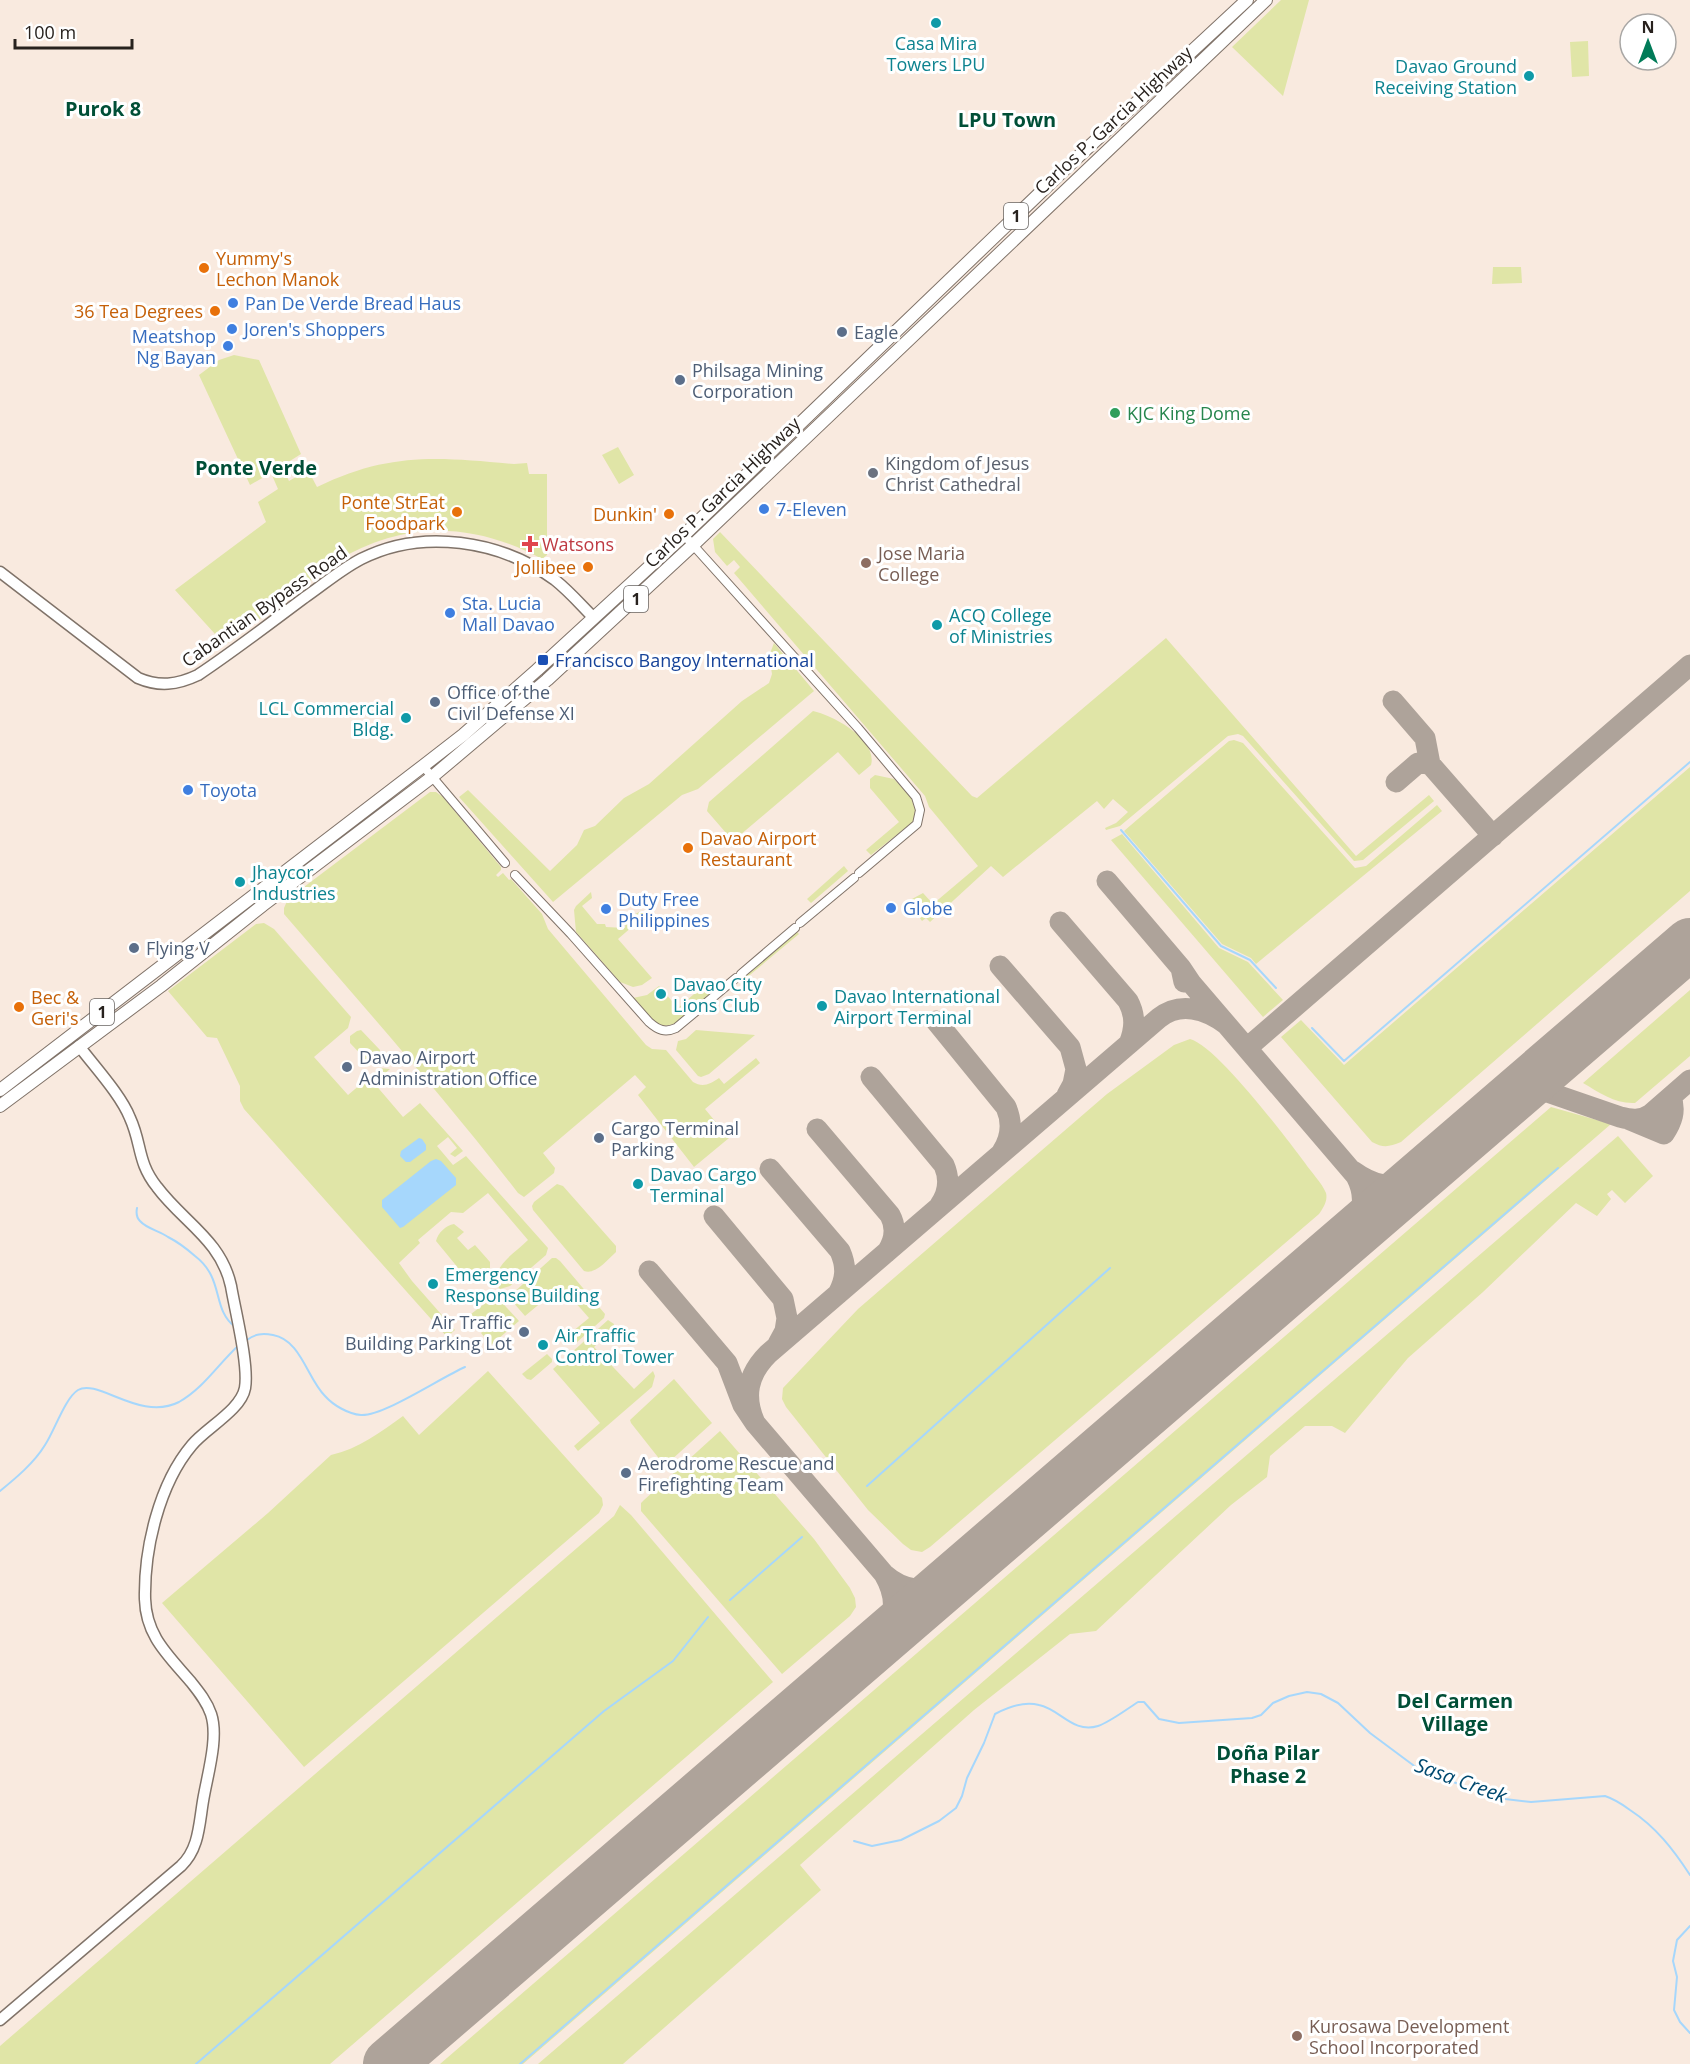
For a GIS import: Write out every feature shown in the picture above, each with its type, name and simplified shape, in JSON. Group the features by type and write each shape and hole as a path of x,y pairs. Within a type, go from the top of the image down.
{"highway":[{"name":"Carlos P. Garcia Highway","path":"0,1089 79,1046 160,986 432,777 554,674 1066,168 1246,0"},
{"name":"Carlos P. Garcia Highway","path":"0,1106 34,1072 152,975 261,888 463,735 594,618 689,540 1266,0"},
{"path":"1196,48 1205,58"},
{"path":"242,904 263,905 261,888"},
{"path":"152,975 160,986"}],"main road":[{"name":"Cabantian Bypass Road","path":"0,572 133,674 148,682 166,685 177,684 198,675 359,560 393,547 410,544 444,542 471,544 518,559 555,580 594,618"},
{"path":"0,2020 181,1866 195,1848 212,1747 213,1722 207,1704 158,1643 148,1624 145,1596 149,1552 157,1512 183,1458 193,1443 243,1395 246,1380 231,1286 219,1253 167,1200 146,1171 130,1115 79,1046"}],"street":[{"path":"515,875 649,1022 657,1029 667,1031 676,1029 917,824 920,810 916,797 858,728 689,540"},
{"path":"423,766 505,863"}],"green space":[{"path":"1281,0 1309,0 1283,96 1232,47"},
{"path":"1588,41 1589,76 1572,77 1570,42"},
{"path":"1493,267 1521,267 1522,283 1492,284"},
{"path":"234,355 259,360 301,454 282,466 289,481 308,470 317,487 367,468 391,462 414,460 527,463 529,474 547,474 547,555 542,559 491,538 465,533 439,531 387,538 337,561 225,645 175,590 266,522 258,502 278,489 271,473 250,485 199,375 219,360"},
{"path":"618,447 634,475 619,484 602,455"},
{"path":"720,532 972,796 977,798 1166,638 1356,856 1429,795 1434,801 1363,860 1354,861 1243,736 1238,734 1228,736 1120,826 1106,830 1105,828 1116,823 1128,812 1113,799 1104,809 1097,801 1003,877 991,866 930,922 926,918 922,921 912,907 912,899 923,893 933,904 978,866 929,807 925,796 734,573 740,567 734,560 727,566 715,552 713,539"},
{"path":"774,643 814,691 698,789 682,795 553,902 459,797 468,790 550,871 577,845 584,830 595,826 624,798 649,784 742,701 769,683 772,674 769,656"},
{"path":"813,711 842,723 861,738 868,747 871,765 859,775 838,752 733,841 707,811 709,802"},
{"path":"1229,741 1243,743 1355,868 1366,866 1437,805 1442,811 1256,964 1251,958 1222,944 1124,831"},
{"path":"1690,767 1690,891 1401,1142 1386,1146 1372,1142 1281,1037 1301,1020 1344,1065"},
{"path":"875,775 894,779 911,797 915,810 913,822 871,855 866,850 899,822 870,788 870,779"},
{"path":"430,792 436,792 443,797 501,867 496,875 498,877 503,873 509,880 511,879 542,914 548,929 646,1045 652,1049 666,1050 693,1082 700,1085 719,1078 724,1084 756,1058 760,1063 705,1109 729,1138 694,1167 638,1095 646,1087 635,1075 543,1153 555,1168 554,1173 524,1197 518,1193 432,1087 284,914 288,899"},
{"path":"1122,834 1219,948 1248,962 1283,1000 1263,1017 1111,840"},
{"path":"844,866 848,871 811,903 807,899"},
{"path":"591,892 592,898 582,906 597,924 625,928 626,919 641,911 648,913 618,939 652,978 642,985 633,987 620,982 576,932 574,910"},
{"path":"264,923 274,929 351,1017 348,1028 314,1057 348,1095 380,1068 390,1069 374,1083 403,1117 420,1103 463,1151 455,1157 450,1154 457,1148 448,1137 437,1146 453,1165 466,1156 548,1248 546,1255 510,1286 500,1289 495,1283 502,1264 528,1240 488,1193 463,1213 451,1212 418,1240 420,1243 399,1263 455,1330 447,1337 244,1109 240,1101 240,1086 217,1038 207,1037 168,991 256,924"},
{"path":"796,931 799,934 745,979 743,976"},
{"path":"710,980 717,989 689,1014 664,1026 657,1024 647,1016 633,998 647,995 659,986 678,1008"},
{"path":"1690,990 1690,1056 1635,1103 1614,1100 1583,1083"},
{"path":"361,1030 380,1050 374,1062 368,1062 350,1043 350,1036"},
{"path":"696,1030 755,1035 709,1074 701,1077 676,1050 678,1041 686,1039"},
{"path":"1190,1039 1202,1045 1217,1058 1267,1115 1322,1185 1326,1193 1324,1207 1319,1214 930,1547 922,1552 911,1550 868,1510 786,1407 782,1399 783,1388 858,1309 1107,1094 1174,1045"},
{"path":"1551,1107 1611,1124 523,2064 440,2064"},
{"path":"1618,1136 1653,1176 1625,1203 1612,1190 1607,1194 1611,1199 1597,1216 1576,1203 1483,1292 1408,1358 1345,1433 1332,1426 1305,1426 1270,1456 1267,1477 1231,1505 1096,1631 1070,1634 974,1710 800,1865 821,1890 623,2064 538,2064"},
{"path":"557,1184 563,1186 616,1246 616,1252 593,1271 584,1271 533,1210 534,1202"},
{"path":"454,1224 464,1232 457,1238 468,1250 475,1245 490,1262 490,1271 477,1282 468,1280 436,1241 443,1230"},
{"path":"552,1258 560,1261 605,1314 604,1318 576,1343 567,1336 589,1318 561,1286 525,1316 512,1301 513,1293"},
{"path":"497,1297 519,1321 491,1345 481,1333 484,1330 471,1314 492,1298"},
{"path":"608,1320 614,1324 613,1329 594,1347 634,1389 653,1371 655,1376 652,1387 578,1451 574,1446 600,1423 553,1369"},
{"path":"547,1354 552,1362 531,1380 522,1374"},
{"path":"488,1371 602,1498 603,1505 599,1513 304,1767 162,1603 268,1513 331,1455 360,1444 403,1416 419,1435"},
{"path":"674,1379 712,1423 669,1462 661,1461 630,1420"},
{"path":"720,1431 814,1539 855,1598 856,1607 850,1616 782,1674 641,1511 641,1503"},
{"path":"620,1505 773,1682 330,2064 0,2064 0,2046 614,1516"}],"water":[{"path":"419,1138 426,1145 426,1150 410,1162 406,1162 400,1156 401,1151"},
{"path":"436,1159 441,1161 456,1178 456,1185 400,1228 382,1207 382,1200"}],"waterway":[{"path":"1312,1028 1344,1061 1690,762"},
{"path":"1121,830 1221,946 1250,960 1276,988"},
{"path":"520,2064 1558,1168"},
{"path":"137,1208 137,1216 143,1224 179,1243 204,1265 211,1274 223,1311 235,1327"},
{"path":"867,1486 1110,1268"},
{"name":"Sasa Creek","path":"247,1340 262,1334 283,1338 297,1352 328,1399 346,1411 361,1415 371,1414 397,1403 465,1367"},
{"path":"0,1491 41,1452 69,1400 78,1390 86,1388 97,1390 135,1404 164,1407 179,1402 196,1390 239,1345"},
{"path":"730,1600 802,1537"},
{"path":"196,2064 604,1711 673,1661 708,1617"},
{"name":"Sasa Creek","path":"854,1841 872,1846 901,1840 939,1821 956,1808 995,1714 1011,1707 1022,1704 1047,1707 1074,1724 1089,1728 1108,1722 1138,1702 1144,1702 1159,1719 1179,1723 1252,1718 1261,1715 1273,1703 1307,1692 1321,1694 1338,1703 1370,1733 1417,1768 1453,1782 1505,1799 1531,1802 1605,1796 1612,1799 1656,1831 1690,1875"},
{"name":"Sasa Creek","path":"1690,1926 1677,1940 1673,1961 1677,1977 1674,2010 1680,2022 1690,2033"}],"taxiway":[{"path":"1247,1048 1690,665"},
{"path":"1393,701 1425,738 1430,764 1493,836"},
{"path":"1396,782 1418,763 1430,764"},
{"path":"1107,881 1181,968 1184,982"},
{"path":"1060,922 1128,1001 1134,1023 1129,1044"},
{"path":"1000,966 1070,1047 1076,1069 1073,1084 1067,1095"},
{"path":"1181,968 1191,983 1356,1176 1362,1192 1362,1207 1349,1238"},
{"path":"755,1423 749,1404 750,1386 756,1369 768,1354 1159,1018 1184,1008 1210,1014 1226,1024"},
{"path":"936,1021 1006,1107 1010,1119 1010,1130 1002,1152"},
{"path":"871,1077 944,1165 948,1185 940,1205"},
{"path":"1527,1085 1620,1117 1636,1119 1651,1114 1690,1080"},
{"path":"1628,1119 1664,1134 1672,1116 1671,1097"},
{"path":"817,1129 890,1215 894,1225 894,1234 887,1252"},
{"path":"770,1169 840,1251 845,1273 838,1294"},
{"path":"1353,1171 1382,1185 1397,1185 1414,1181"},
{"path":"714,1216 783,1299 787,1318 785,1331 778,1344"},
{"path":"649,1271 727,1363 743,1405 755,1423 884,1574 892,1591 893,1607 890,1623 881,1640"},
{"path":"884,1574 899,1584 916,1589 933,1588 950,1581"}],"runway":[{"path":"389,2064 1690,944"}],"place":[{"name":"Casa Mira Towers LPU","path":"936,23"},
{"name":"Davao Ground Receiving Station","path":"1529,76"},
{"name":"Yummy's Lechon Manok","path":"204,268"},
{"name":"Pan De Verde Bread Haus","path":"233,303"},
{"name":"36 Tea Degrees","path":"215,311"},
{"name":"Joren's Shoppers","path":"232,329"},
{"name":"Eagle","path":"842,332"},
{"name":"Meatshop Ng Bayan","path":"228,346"},
{"name":"Philsaga Mining Corporation","path":"680,380"},
{"name":"KJC King Dome","path":"1115,413"},
{"name":"Kingdom of Jesus Christ Cathedral","path":"873,473"},
{"name":"7-Eleven","path":"764,509"},
{"name":"Ponte StrEat Foodpark","path":"457,512"},
{"name":"Dunkin'","path":"669,514"},
{"name":"Watsons","path":"530,544"},
{"name":"Jose Maria College","path":"866,563"},
{"name":"Jollibee","path":"588,567"},
{"name":"Sta. Lucia Mall Davao","path":"450,613"},
{"name":"ACQ College of Ministries","path":"937,625"},
{"name":"Francisco Bangoy International","path":"543,660"},
{"name":"Office of the Civil Defense XI","path":"435,702"},
{"name":"LCL Commercial Bldg.","path":"406,718"},
{"name":"Toyota","path":"188,790"},
{"name":"Davao Airport Restaurant","path":"688,848"},
{"name":"Jhaycor Industries","path":"240,882"},
{"name":"Globe","path":"891,908"},
{"name":"Duty Free Philippines","path":"606,909"},
{"name":"Flying V","path":"134,948"},
{"name":"Davao City Lions Club","path":"661,994"},
{"name":"Davao International Airport Terminal","path":"822,1006"},
{"name":"Bec & Geri's","path":"19,1007"},
{"name":"Davao Airport Administration Office","path":"347,1067"},
{"name":"Cargo Terminal Parking","path":"599,1138"},
{"name":"Davao Cargo Terminal","path":"638,1184"},
{"name":"Emergency Response Building","path":"433,1284"},
{"name":"Air Traffic Building Parking Lot","path":"524,1332"},
{"name":"Air Traffic Control Tower","path":"543,1345"},
{"name":"Aerodrome Rescue and Firefighting Team","path":"626,1473"},
{"name":"Kurosawa Development School Incorporated","path":"1297,2036"}],"district":[{"name":"Purok 8","path":"103,108"},
{"name":"LPU Town","path":"1007,119"},
{"name":"Ponte Verde","path":"256,467"},
{"name":"Del Carmen Village","path":"1455,1712"},
{"name":"Doña Pilar Phase 2","path":"1268,1764"}]}
